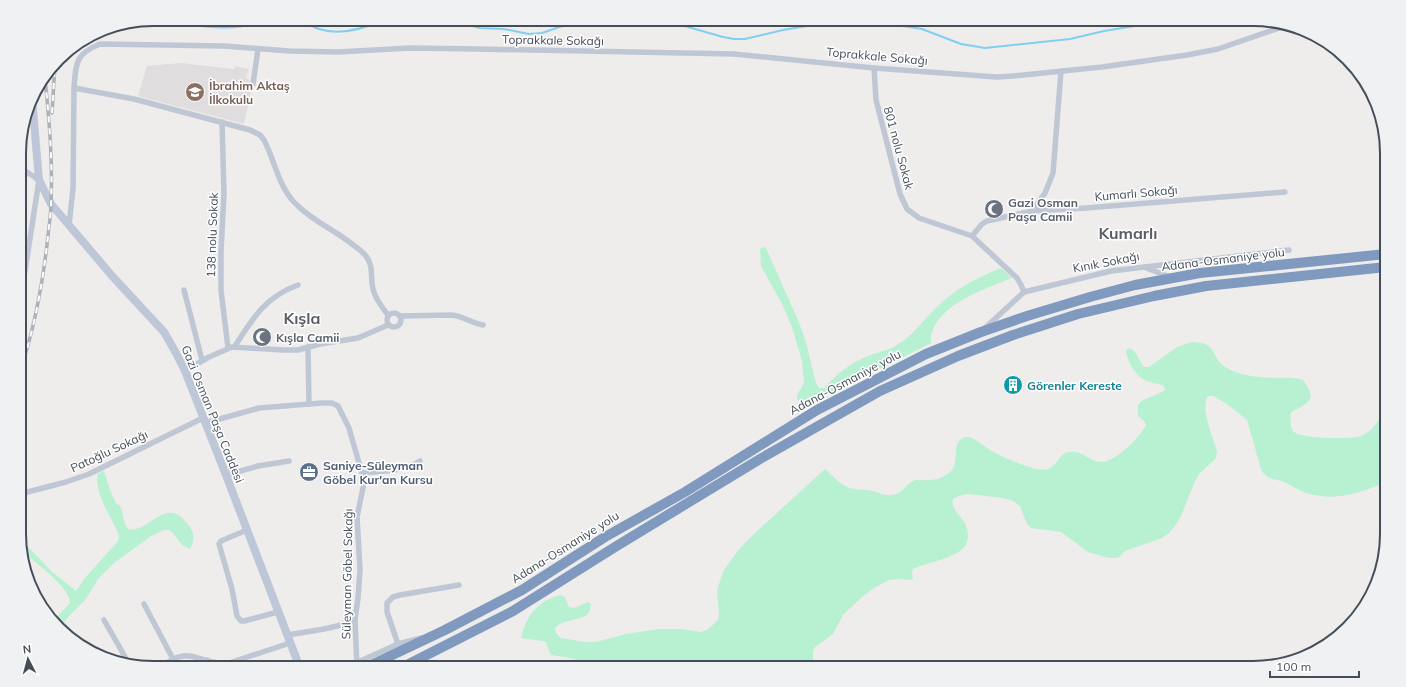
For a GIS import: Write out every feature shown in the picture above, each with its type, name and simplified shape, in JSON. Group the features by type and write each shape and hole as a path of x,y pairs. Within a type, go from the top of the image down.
{"highway":[{"name":"Adana-Osmaniye yolu","path":"372,661 435,635 522,590 605,537 685,492 816,410 926,354 981,332 1027,316 1090,297 1171,278 1200,273 1380,255"},
{"name":"Adana-Osmaniye yolu","path":"415,661 513,611 615,547 760,460 880,391 958,356 1013,335 1078,314 1154,296 1206,286 1380,268"}],"street":[{"name":"Toprakkale Sokağı","path":"69,225 73,182 74,88 76,62 87,50 100,44 224,46 258,49 338,52 410,48 734,54 874,68 997,77 1102,67 1195,53 1218,49 1279,28"},
{"path":"253,84 258,49"},
{"name":"801 nolu Sokak","path":"874,68 877,104 898,188 904,205 911,213 919,218 972,236"},
{"path":"1032,211 1045,193 1053,173 1061,71"},
{"path":"74,88 134,99 222,122 250,130 260,135 268,148 286,190 293,201 302,210 342,236 365,254 371,264 374,293 388,315"},
{"path":"26,271 39,180 33,112"},
{"name":"138 nolu Sokak","path":"222,122 224,200 221,252 221,290 228,348"},
{"path":"26,172 39,180"},
{"name":"Gazi Osman Paşa Caddesi","path":"39,180 52,204 164,332 176,353 185,371 226,475 297,661"},
{"name":"Kumarlı Sokağı","path":"972,236 982,224 987,221 1032,211 1285,192"},
{"path":"972,236 1017,278 1024,292"},
{"name":"Kınık Sokağı","path":"981,332 1024,292 1098,273 1142,266 1289,250"},
{"path":"1142,266 1171,278"},
{"path":"235,346 256,314 268,302 283,291 298,285"},
{"path":"184,290 202,360"},
{"path":"388,315 394,313 400,316 452,315 482,325"},
{"path":"388,315 386,320 392,327 397,327 400,324 400,316"},
{"path":"185,371 202,360 235,346 292,351 320,344 358,338 388,324"},
{"path":"308,347 309,404"},
{"name":"Süleyman Göbel Sokağı","path":"204,421 259,408 332,402 338,406 349,428 364,483 357,517 360,581 355,619 359,661"},
{"name":"Patoğlu Sokağı","path":"26,492 66,482 88,474 204,421"},
{"path":"226,475 258,466 289,461"},
{"path":"362,473 401,469 414,465 420,461"},
{"path":"247,530 221,541 219,544 232,589 237,616 241,621 244,621 278,612"},
{"path":"398,644 387,612 387,603 391,598 400,595 459,585"},
{"path":"144,604 173,659"},
{"path":"233,661 288,639 341,625 355,619"},
{"path":"104,620 126,658"},
{"path":"369,661 398,644 435,635"},
{"path":"170,661 179,656 187,655 211,661"}],"shaded area":[{"name":"İbrahim Aktaş İlkokulu","path":"181,63 234,69 235,66 249,69 246,78 250,80 248,87 252,88 244,124 138,96 147,66"}],"green space":[{"path":"763,247 766,248 798,320 806,342 816,383 819,388 824,388 855,362 890,349 903,341 945,300 967,284 1001,268 1012,278 974,294 949,310 939,319 933,330 931,343 804,407 797,399 797,395 804,383 802,361 792,327 782,304 761,266 760,249"},
{"path":"1192,342 1201,343 1211,348 1221,364 1238,373 1255,377 1292,378 1303,380 1308,387 1311,397 1303,406 1291,412 1291,427 1297,434 1323,438 1358,437 1369,432 1380,418 1380,485 1357,493 1327,497 1306,493 1284,482 1268,477 1261,469 1247,420 1227,404 1213,396 1208,396 1205,408 1210,431 1217,451 1216,458 1199,474 1181,516 1169,533 1162,538 1125,551 1118,558 1109,558 1088,552 1061,532 1031,528 1027,524 1020,506 1013,501 1003,498 968,494 953,499 954,508 967,529 968,538 965,546 955,554 913,569 913,580 889,580 874,588 862,597 843,615 833,634 815,647 813,651 813,661 578,661 551,655 546,642 521,638 526,623 534,610 553,597 561,595 565,597 569,607 574,608 588,602 591,604 590,611 587,615 560,624 555,628 556,633 561,638 585,642 596,642 626,634 659,629 681,629 700,632 707,630 718,620 717,590 724,570 731,560 756,532 825,469 838,481 850,488 871,490 883,494 893,495 915,480 936,479 947,474 954,466 958,442 966,437 974,439 1005,458 1037,469 1045,470 1050,468 1060,457 1068,452 1082,454 1098,462 1107,461 1114,458 1139,436 1146,425 1138,416 1138,405 1143,400 1165,390 1164,386 1145,380 1137,374 1129,362 1126,350 1130,348 1136,354 1144,367 1149,367 1177,347"},
{"path":"104,471 111,493 116,503 121,507 125,524 128,529 142,527 168,513 175,514 182,518 190,527 193,533 193,542 190,549 182,545 169,530 164,530 151,536 114,563 98,579 86,599 63,623 57,617 70,603 69,597 58,582 28,555 27,545 50,570 76,591 85,578 118,541 119,535 104,505 98,488 98,473"}],"waterway":[{"path":"202,26 245,26"},
{"path":"312,26 319,29 336,32 344,32 369,26"},
{"path":"472,26 480,28 504,29 529,34 542,33 562,26"},
{"path":"684,26 734,39 745,39 807,26"},
{"path":"903,26 922,29 961,44 985,48 1070,39 1135,26"}],"railway":[{"path":"52,113 54,73"},
{"path":"26,351 38,304 44,270 51,211 51,156 46,85"}],"place":[{"name":"İbrahim Aktaş İlkokulu","path":"195,92"},
{"name":"Gazi Osman Paşa Camii","path":"994,209"},
{"name":"Kışla Camii","path":"262,337"},
{"name":"Görenler Kereste","path":"1013,385"},
{"name":"Saniye-Süleyman Göbel Kur'an Kursu","path":"309,472"}],"district":[{"name":"Kumarlı","path":"1128,233"},
{"name":"Kışla","path":"302,318"}]}
